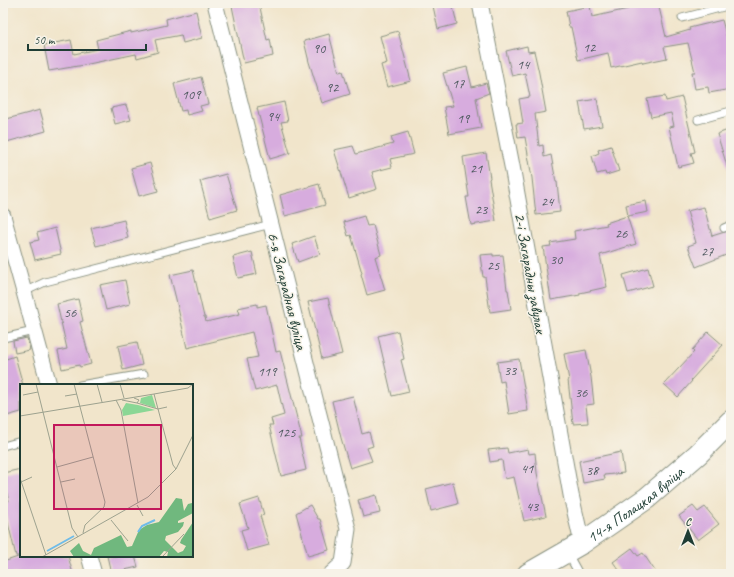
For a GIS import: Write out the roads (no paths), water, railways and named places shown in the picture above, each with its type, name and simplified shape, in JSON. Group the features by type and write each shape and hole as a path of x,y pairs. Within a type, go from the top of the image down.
{"main road":[{"name":"14-я Полацкая вуліца","path":"528,574 574,547 647,498 698,454 731,421"}],"street":[{"name":"6-я Загарадная вуліца","path":"214,3 348,529 343,563 331,574"},
{"name":"2-і Загарадны завулак","path":"480,3 512,166 571,495 574,547"},
{"path":"4,222 49,384"},
{"path":"89,557 94,574"}],"lane":[{"path":"682,18 731,5"},
{"path":"698,120 731,111"},
{"path":"24,292 45,282 271,224"},
{"path":"3,338 34,331"},
{"path":"86,384 144,374"},
{"path":"3,446 20,440"},
{"path":"574,547 579,574"}]}
